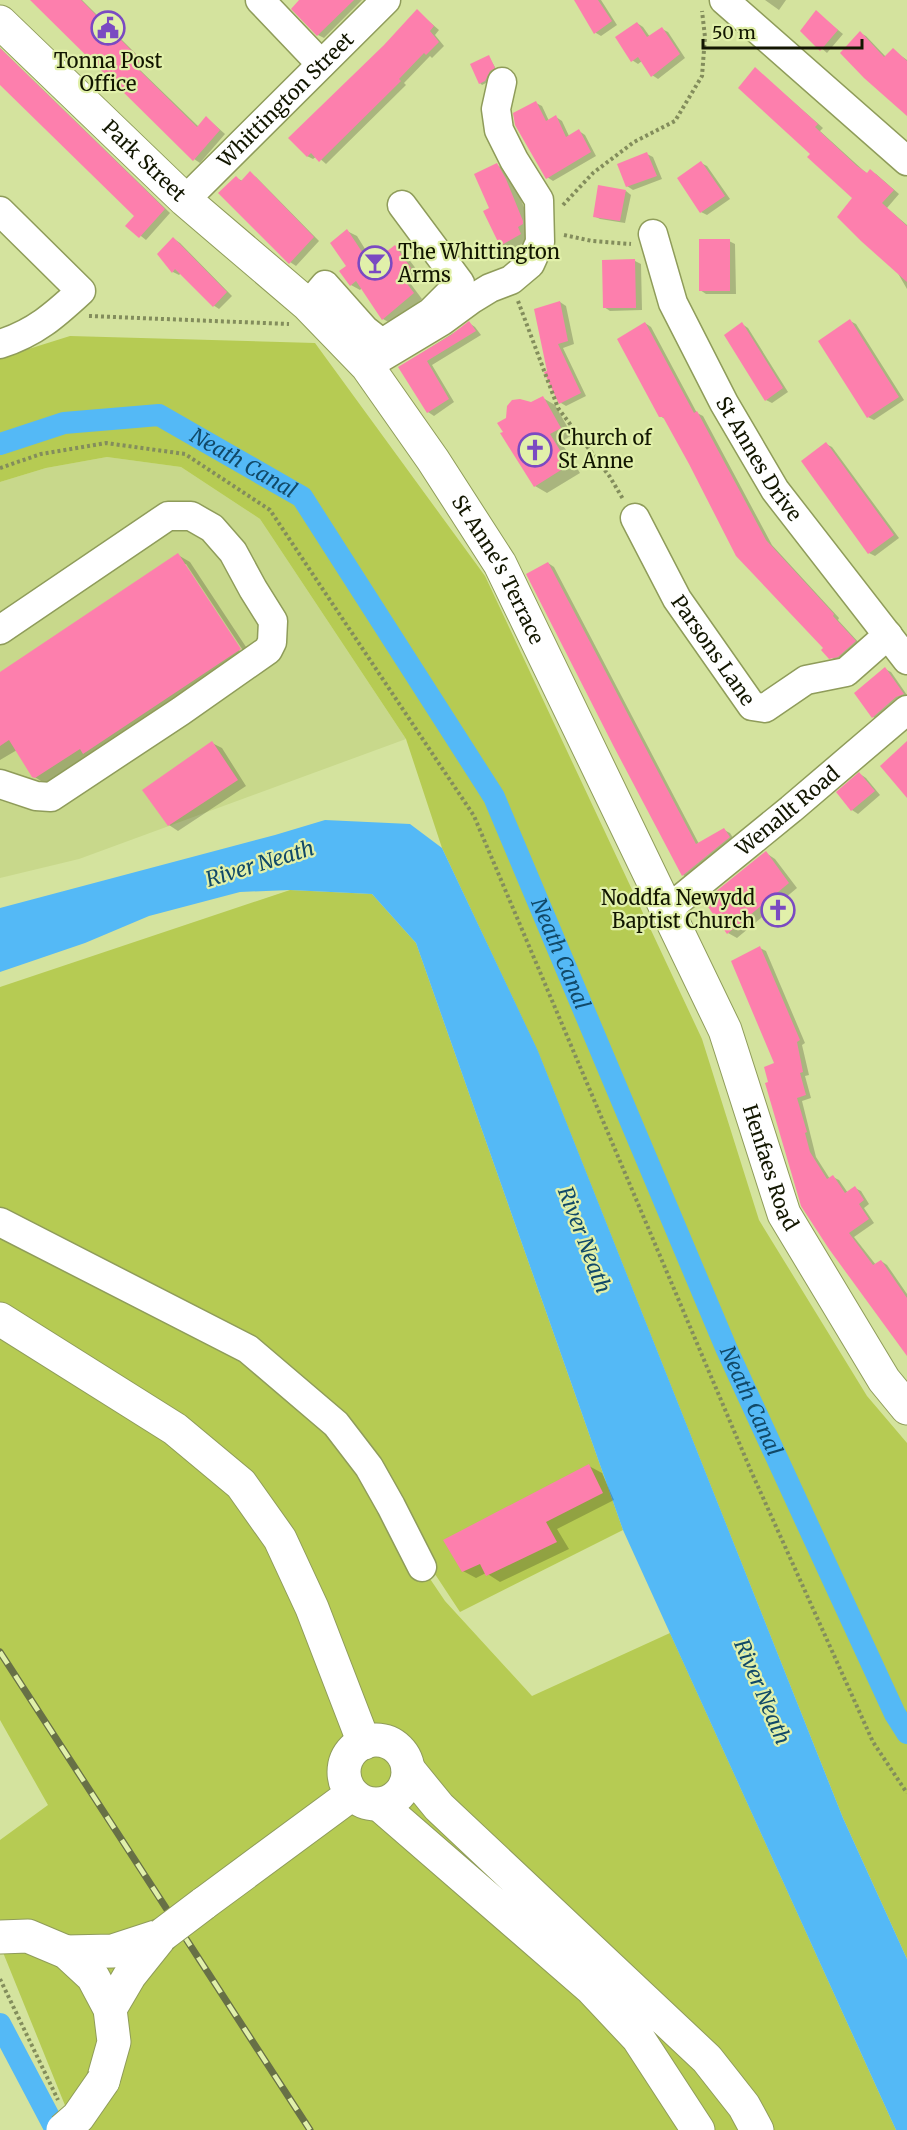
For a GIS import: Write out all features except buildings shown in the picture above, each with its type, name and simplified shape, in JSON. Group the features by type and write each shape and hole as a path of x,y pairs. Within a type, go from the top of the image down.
{"main road":[{"name":"Park Street","path":"0,22 185,200 267,270"},
{"name":"St Anne's Terrace","path":"267,270 318,315 367,366 434,460 500,564 666,910"},
{"name":"Henfaes Road","path":"666,910 725,1030 784,1214 884,1380 907,1408"},
{"path":"0,1319 176,1429 241,1484 280,1539 312,1608 364,1743"},
{"path":"698,2130 638,2038 591,1988 347,1785 344,1776 345,1765 355,1748 364,1743 383,1741 392,1744 400,1751 408,1768 439,1808 707,2058 744,2106 757,2130"},
{"path":"110,2009 130,1975 162,1935 203,1904 366,1799 390,1802 404,1788 408,1779 408,1768"},
{"path":"66,1952 113,1951 162,1935"},
{"path":"0,1937 28,1936 66,1952 93,1977 110,2009 114,2042 103,2081 78,2117 63,2119"}],"street":[{"path":"260,0 321,64"},
{"name":"Whittington Street","path":"185,200 386,0"},
{"path":"713,5 907,161"},
{"path":"367,366 442,321 471,299 511,280 530,264 540,242 539,200 514,160 499,130 496,109 502,82"},
{"path":"318,315 325,285 365,330 379,341 387,340 431,312 460,283 402,205"},
{"path":"0,211 81,291 56,314 22,336 0,344"},
{"name":"St Annes Drive","path":"653,234 673,303 724,403 775,490 907,660"},
{"path":"0,630 168,516 191,516 212,528 233,552 273,621 272,642 268,650 51,797 36,796 0,784"},
{"name":"Parsons Lane","path":"635,518 677,598 752,706 765,708 806,680 846,672 888,635"},
{"name":"Wenallt Road","path":"666,910 791,809 907,710"},
{"path":"0,1222 248,1349 336,1424 369,1467 422,1567"}],"path":[{"path":"540,230 593,173 634,142 675,121 702,76 705,37 713,5"},
{"path":"579,238 630,244 653,234"},
{"path":"511,280 558,408 610,477 635,518"},
{"path":"56,314 318,315"},
{"path":"0,468 41,454 106,443 185,453 270,510 474,816 751,1471 873,1742 907,1793"},
{"path":"0,1979 63,2119"}],"shaded area":[{"path":"70,336 315,343 485,576 702,1039 759,1220 867,1396 907,1443 907,1959 843,1818 538,1052 442,848 406,739 260,519 181,467 107,457 46,468 0,482 0,358"},
{"path":"107,457 181,467 260,519 406,739 79,859 0,878 0,482 46,468"},
{"path":"290,890 372,894 416,943 623,1530 460,1612 402,1524 422,1567 445,1601 532,1696 670,1633 896,2130 75,2130 0,1945 0,1840 48,1805 0,1720 0,987"}],"water":[{"name":"River Neath","path":"325,820 410,824 442,848 538,1051 843,1818 907,1959 907,2130 896,2130 623,1530 416,943 372,894 290,890 240,892 149,916 85,943 0,972 0,908"}],"waterway":[{"name":"Neath Canal","path":"0,444 64,423 159,415 302,497 494,797 727,1350 895,1714 907,1733"},
{"path":"0,2024 56,2130"}],"railway":[{"path":"0,1652 310,2130"}],"place":[{"name":"Tonna Post Office","path":"108,28"},
{"name":"The Whittington Arms","path":"375,263"},
{"name":"Church of St Anne","path":"535,450"},
{"name":"Noddfa Newydd Baptist Church","path":"778,910"}]}
